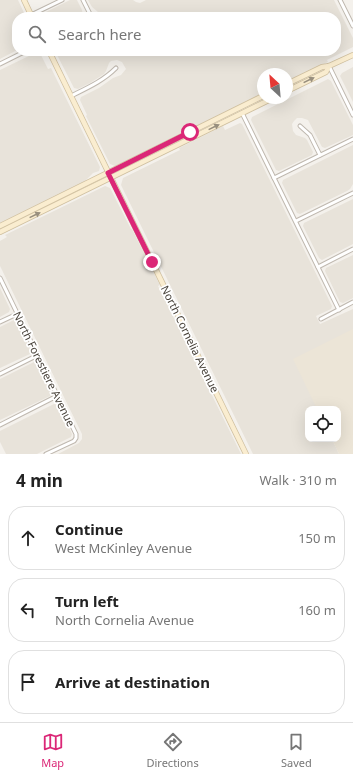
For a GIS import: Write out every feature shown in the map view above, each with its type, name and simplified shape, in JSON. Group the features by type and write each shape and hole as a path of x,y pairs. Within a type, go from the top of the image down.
{"main road":[{"path":"24,0 29,12"},
{"path":"293,81 322,67 329,66 353,55"},
{"name":"North Cornelia Avenue","path":"51,56 246,454"},
{"path":"293,88 326,72 329,66"},
{"path":"0,232 257,99"},
{"path":"0,226 261,104"}],"street":[{"path":"39,12 62,0"},
{"path":"83,0 90,12"},
{"path":"340,0 353,26"},
{"path":"0,64 16,56"},
{"path":"329,66 353,115"},
{"path":"71,96 106,77 116,68"},
{"path":"242,113 338,310"},
{"path":"300,126 310,135 320,155"},
{"path":"274,178 353,139"},
{"path":"296,222 353,193"},
{"path":"318,267 353,249"},
{"name":"North Forestiere Avenue","path":"0,278 76,434 74,441 46,454"},
{"path":"320,319 353,302"},
{"path":"0,322 17,314"},
{"path":"0,374 38,355"},
{"path":"0,425 58,396"}],"shaded area":[{"path":"0,0 18,0 24,12 12,12 12,53 0,59"},
{"path":"70,0 77,0 82,12 46,12"},
{"path":"88,0 133,0 140,3 146,0 334,0 340,12 98,12 92,7"},
{"path":"341,14 353,38 353,47 341,53"},
{"path":"29,56 42,56 48,69 51,68 100,167 99,171 93,173 84,182 0,224 0,70"},
{"path":"58,56 335,56 327,60 328,62 293,79 293,68 257,68 257,97 115,166 110,164 86,116 87,115 80,100 81,97 99,88 113,78 121,75 126,69 122,62 117,60 111,61 104,74 78,89 74,88"},
{"path":"353,67 353,102 340,76 342,73"},
{"path":"328,79 331,81 353,125 353,135 325,148 322,147 308,120 297,118 292,124 293,131 296,135 307,140 313,152 312,155 279,171 276,170 251,120 252,117 278,104 293,104 293,96"},
{"path":"240,123 242,124 332,306 331,309 316,316 320,324 353,309 353,329 318,406 305,406 305,442 333,442 339,454 253,454 121,185 123,178 180,150 179,148 223,126 225,130"},
{"path":"353,145 353,184 350,189 300,214 297,213 282,183 283,180"},
{"path":"105,186 110,188 132,229 160,285 158,286 241,454 58,454 79,443 82,439 82,434 0,266 0,241 7,237 5,235"},
{"path":"353,199 353,244 322,260 319,258 303,226 304,223"},
{"path":"353,255 353,298 343,303 340,302 325,271 326,268"},
{"path":"0,288 10,309 9,312 0,317"},
{"path":"14,320 17,322 31,351 30,354 0,368 0,327"},
{"path":"353,329 353,454 339,454 333,442 341,442 341,406 316,406 293,359"},
{"path":"34,362 37,363 51,392 50,396 0,420 0,379"},
{"path":"54,404 58,405 72,434 71,437 37,454 6,454 0,442 0,431"}],"route":[{"path":"152,262 108,173 190,132"}]}
